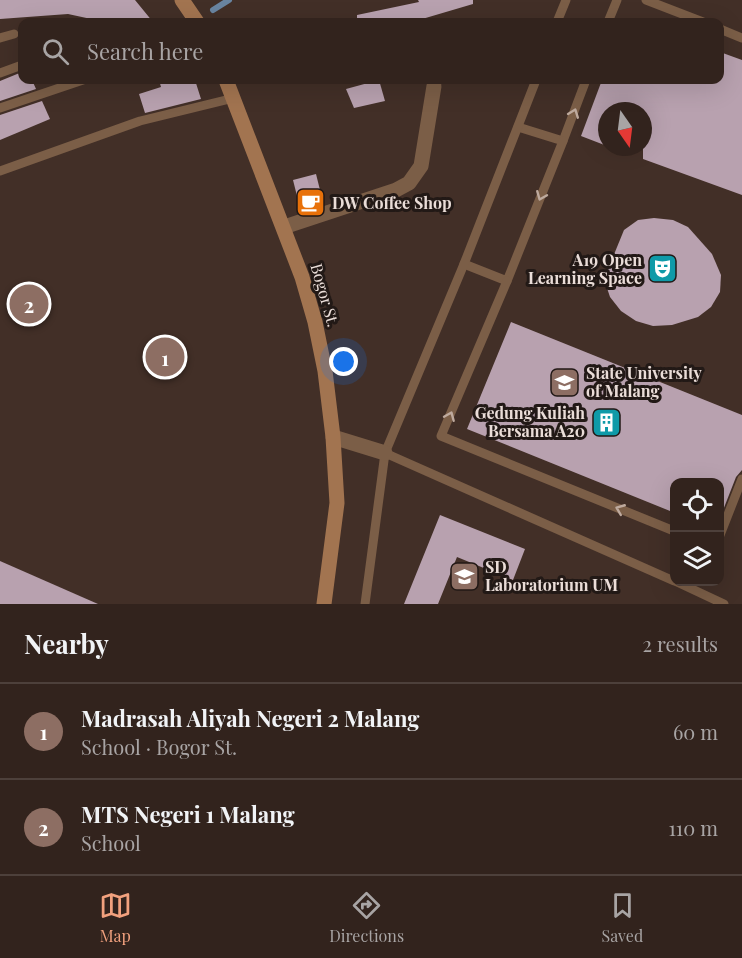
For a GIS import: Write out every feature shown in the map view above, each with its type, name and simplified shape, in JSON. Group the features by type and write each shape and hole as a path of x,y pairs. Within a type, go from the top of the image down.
{"main road":[{"path":"182,0 193,18"},
{"name":"Bogor St.","path":"228,84 302,277 315,321 325,371 333,437 337,503 324,604"}],"street":[{"path":"284,227 396,190 409,183 421,166 434,86"},
{"path":"333,437 385,453"}],"lane":[{"path":"559,18 566,0"},
{"path":"610,18 617,0"},
{"path":"646,0 693,18"},
{"path":"724,31 742,38"},
{"path":"0,38 14,34"},
{"path":"0,73 18,66"},
{"path":"0,108 71,84"},
{"path":"365,604 385,453 464,264 534,84"},
{"path":"584,84 507,281 441,436 670,529"},
{"path":"0,171 140,121 234,98"},
{"path":"518,127 563,141"},
{"path":"464,264 507,281"},
{"path":"385,453 670,578"},
{"path":"721,532 742,479"},
{"path":"700,586 724,604"}],"building":[{"path":"0,0 135,0 150,18 86,18 68,14 0,19"},
{"path":"418,0 473,0 473,4 426,18 357,18 357,15 419,2"},
{"path":"724,53 742,60 742,195 643,159 643,156 652,156 652,102 598,102 598,143 581,136 600,84 724,84"},
{"path":"18,74 18,84 34,84 36,89 0,101 0,81"},
{"path":"160,84 196,84 201,99 145,113 139,94 161,87"},
{"path":"364,84 380,84 385,101 354,108 346,89"},
{"path":"42,101 50,119 0,140 0,115"},
{"path":"316,174 323,202 300,208 293,180"},
{"name":"A19 Open Learning Space","path":"654,218 673,220 688,227 712,254 721,275 720,292 711,307 698,317 672,325 653,326 636,321 621,311 610,297 604,279 624,230 638,220"},
{"name":"Gedung Kuliah Bersama A20","path":"511,322 742,415 742,470 736,477 724,508 724,478 670,478 670,511 467,429"},
{"name":"SD Laboratorium UM","path":"440,515 525,549 513,580 457,557 438,604 404,604"},
{"path":"0,561 98,604 0,604"}],"waterway":[{"path":"213,10 229,0"}],"place":[{"name":"DW Coffee Shop","path":"311,203"},
{"name":"A19 Open Learning Space","path":"663,269"},
{"name":"MTS Negeri 1 Malang","path":"29,304"},
{"name":"Madrasah Aliyah Negeri 2 Malang","path":"165,357"},
{"name":"State University of Malang","path":"565,382"},
{"name":"Gedung Kuliah Bersama A20","path":"606,422"},
{"name":"SD Laboratorium UM","path":"464,576"}]}
